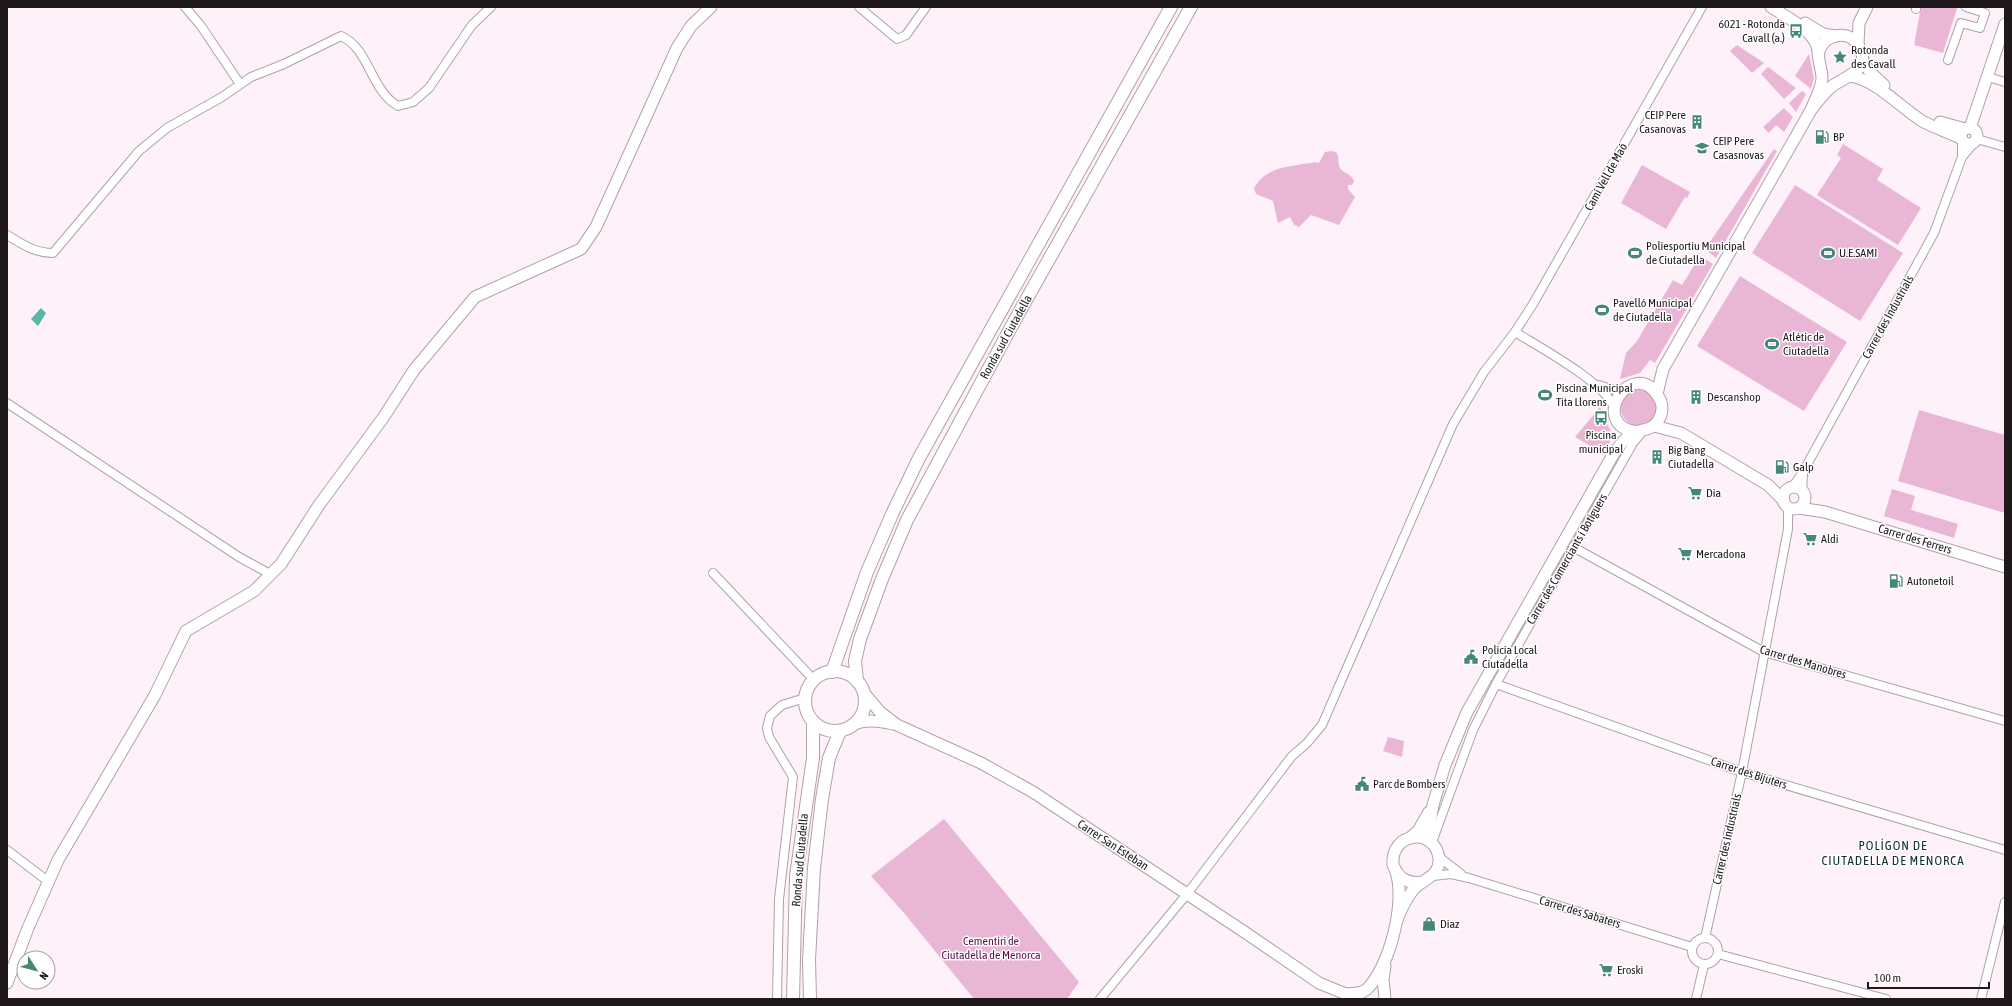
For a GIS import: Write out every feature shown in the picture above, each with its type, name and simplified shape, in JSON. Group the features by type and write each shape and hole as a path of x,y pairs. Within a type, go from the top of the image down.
{"main road":[{"name":"Ronda sud Ciutadella","path":"832,672 867,572 893,512 919,458 1171,7"},
{"name":"Ronda sud Ciutadella","path":"857,681 855,661 860,639 882,579 907,520 1035,284 1191,7"},
{"path":"832,672 841,672 857,681 864,693 863,711 852,725 840,731 825,730 813,722 808,715 805,698 808,688 814,680 822,674 832,672"},
{"name":"Ronda sud Ciutadella","path":"793,999 796,876 813,758 813,722"},
{"name":"Ronda sud Ciutadella","path":"810,999 809,960 815,853 829,758 840,731"}],"street":[{"path":"185,7 201,26 240,84"},
{"path":"7,235 26,247 42,253 54,252 139,151 167,128 250,77 284,64 341,36 351,40 359,51 377,85 388,100 398,106 412,102 429,88 472,25 491,7"},
{"path":"7,983 58,860 155,695 186,631 254,590 281,564 322,501 383,418 414,370 475,297 581,249 590,238 677,48 691,26 711,7"},
{"path":"858,7 897,39 906,35 926,7"},
{"name":"Camí Vell de Maó","path":"1100,999 1187,894 1292,756 1307,743 1322,725 1454,424 1484,372 1515,332 1533,304 1702,7"},
{"path":"1657,394 1663,370 1811,110 1822,80 1818,46 1811,36 1771,7"},
{"path":"1784,7 1817,31 1835,36 1848,36 1858,44 1862,52 1862,61 1858,70 1831,87 1811,110"},
{"path":"1858,44 1859,23 1867,7"},
{"path":"1948,60 1961,22 1980,28 1985,13 1966,7"},
{"path":"1965,134 1988,77 2005,24"},
{"path":"1835,36 1826,41 1819,61 1827,75 1838,79 1859,77 1872,84 1924,122 1965,134 1975,131 1975,141 2005,147"},
{"path":"1862,61 1876,79 1914,108 1928,117 1965,134"},
{"path":"1988,77 2005,82"},
{"name":"Carrer des Industrials","path":"1797,491 1803,472 1934,233 1951,192 1962,157 1965,134"},
{"name":"Carrer des Industrials","path":"1962,157 1975,141"},
{"path":"1515,332 1593,382 1616,391 1632,385 1648,382 1663,370"},
{"path":"1593,382 1606,395 1614,408"},
{"path":"1614,453 1625,440 1654,426 1659,419 1662,411 1660,399 1650,388 1641,384"},
{"path":"1431,843 1430,828 1433,805 1447,760 1467,712 1614,453 1622,431 1615,415 1614,408 1616,400 1624,389"},
{"path":"7,403 239,557 270,574"},
{"name":"Carrer des Ferrers","path":"1662,411 1665,417 1681,433 1768,484 1792,506 1825,512 2005,566"},
{"path":"1620,425 1628,430 1639,432"},
{"name":"Carrer des Ferrers","path":"1654,426 1681,433"},
{"name":"Carrer des Comerciants i Botiguers","path":"1431,843 1473,730 1496,684 1639,432"},
{"name":"Carrer des Ferrers","path":"1768,484 1797,491 1825,512"},
{"path":"1797,491 1804,503 1792,506 1785,494 1797,491"},
{"name":"Carrer des Industrials","path":"1705,938 1742,772 1792,506"},
{"name":"Carrer des Manobres","path":"1573,547 1764,652 2005,721"},
{"path":"713,573 814,680"},
{"name":"Carrer des Bijuters","path":"1496,684 1742,772 2005,850"},
{"name":"Carrer San Esteban","path":"864,693 880,712 897,724 981,763 1033,792 1319,983 1346,994 1357,995 1375,993 1385,999"},
{"path":"777,999 779,899 793,777 769,737 767,728 770,716 782,705 805,698"},
{"name":"Carrer San Esteban","path":"852,725 862,721 878,721 897,724"},
{"path":"1411,838 1423,824 1433,805"},
{"path":"1357,995 1368,987 1376,976 1386,957 1397,920 1407,898 1422,882 1433,876 1437,869 1439,857 1436,849 1431,843 1423,838 1411,838 1402,842 1396,849 1393,860 1399,881 1400,897 1397,920"},
{"path":"7,850 49,882"},
{"name":"Carrer des Sabaters","path":"1439,857 1453,869 1468,878"},
{"path":"1396,871 1407,881 1422,882"},
{"name":"Carrer des Sabaters","path":"1433,876 1451,874 1468,878 1692,947"},
{"path":"1981,999 2005,902"},
{"path":"1704,965 1694,958 1692,947 1697,941 1705,938 1715,943 1718,954"},
{"path":"1704,965 1711,963 1718,954"},
{"path":"1718,954 1885,999"},
{"path":"1385,999 1384,979 1386,957"},
{"path":"1696,999 1704,965"},
{"name":"Carrer San Esteban","path":"1319,983 1334,999"}],"green space":[{"path":"1921,7 1957,8 1943,53 1914,45"},
{"path":"1737,45 1764,63 1752,73 1730,51"},
{"path":"1809,54 1814,78 1811,89 1795,76"},
{"path":"1768,67 1796,88 1784,99 1761,74"},
{"path":"1802,91 1806,94 1796,112 1789,103"},
{"path":"1784,108 1793,117 1784,132 1776,125 1769,133 1763,127"},
{"path":"1843,144 1883,169 1877,180 1921,208 1898,245 1817,195 1841,158 1837,155"},
{"path":"1774,149 1777,151 1716,258 1705,249"},
{"path":"1325,152 1336,152 1340,168 1351,176 1354,181 1352,185 1348,185 1348,189 1355,197 1339,225 1311,215 1299,227 1294,225 1290,217 1278,223 1273,201 1256,194 1254,188 1259,180 1281,168 1315,162 1319,163"},
{"path":"1642,165 1690,192 1687,198 1685,197 1666,229 1621,203"},
{"name":"U.E.SAMI","path":"1795,185 1903,253 1860,321 1752,253"},
{"path":"1700,256 1713,264 1655,363 1650,360 1640,373 1620,379 1626,353 1637,341 1673,280 1682,285"},
{"name":"Atlètic de Ciutadella","path":"1740,276 1847,342 1804,411 1697,346"},
{"path":"1643,390 1652,395 1656,401 1656,415 1652,421 1643,426 1635,426 1626,421 1622,415 1621,404 1626,395 1632,391"},
{"path":"1600,407 1602,414 1599,415 1601,421 1604,420 1611,433 1609,445 1604,454 1575,437"},
{"path":"1919,410 2005,435 2005,513 1898,481"},
{"path":"1892,489 1915,496 1911,510 1958,524 1954,538 1884,516"},
{"path":"1388,737 1404,741 1402,757 1383,751"},
{"name":"Cementiri de Ciutadella de Menorca","path":"944,819 1079,982 1067,999 974,999 904,913 871,876"}],"shaded area":[{"path":"41,308 46,313 38,326 31,319"}],"place":[{"name":"6021 - Rotonda Cavall (a.)","path":"1796,31"},
{"name":"Rotonda des Cavall","path":"1840,57"},
{"name":"CEIP Pere Casanovas","path":"1697,122"},
{"name":"BP","path":"1822,137"},
{"name":"CEIP Pere Casasnovas","path":"1702,148"},
{"name":"Poliesportiu Municipal de Ciutadella","path":"1635,253"},
{"name":"U.E.SAMI","path":"1828,253"},
{"name":"Pavelló Municipal de Ciutadella","path":"1602,310"},
{"name":"Atlètic de Ciutadella","path":"1772,344"},
{"name":"Piscina Municipal Tita Llorens","path":"1545,395"},
{"name":"Descanshop","path":"1696,397"},
{"name":"Piscina municipal","path":"1601,418"},
{"name":"Big Bang Ciutadella","path":"1657,457"},
{"name":"Galp","path":"1782,467"},
{"name":"Dia","path":"1695,493"},
{"name":"Aldi","path":"1810,539"},
{"name":"Mercadona","path":"1685,554"},
{"name":"Autonetoil","path":"1896,581"},
{"name":"Policia Local Ciutadella","path":"1471,657"},
{"name":"Parc de Bombers","path":"1362,784"},
{"name":"Diaz","path":"1429,924"},
{"name":"Eroski","path":"1606,970"}],"district":[{"name":"POLÍGON DE CIUTADELLA DE MENORCA","path":"1893,852"}]}
